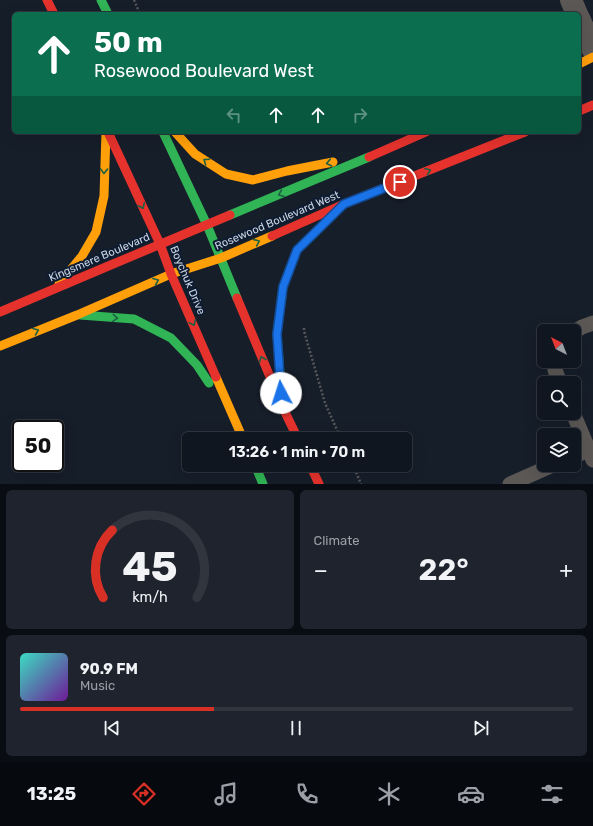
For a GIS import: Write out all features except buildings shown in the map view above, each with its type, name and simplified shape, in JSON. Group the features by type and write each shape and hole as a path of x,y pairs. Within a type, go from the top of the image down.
{"main road":[{"path":"47,0 53,12"},
{"path":"101,0 107,12"},
{"path":"581,63 593,57"},
{"path":"581,109 593,105"},
{"path":"58,286 82,256 96,232 104,196 107,134"},
{"name":"Boychuk Drive","path":"108,134 160,244 171,274 240,432"},
{"path":"164,134 207,225 283,408 295,432"},
{"path":"177,134 195,154 226,174 253,180 287,171 381,152"},
{"name":"Rosewood Boulevard West","path":"207,225 422,134"},
{"name":"Rosewood Boulevard West","path":"171,274 221,258 344,204 520,134"},
{"path":"283,408 277,334 283,287 297,250 344,204"},
{"name":"Kingsmere Boulevard","path":"0,312 58,286 207,225"},
{"path":"0,346 171,274"},
{"path":"76,315 134,319 171,338 197,365 239,432"},
{"path":"258,472 263,484"},
{"path":"313,472 319,484"}],"street":[{"path":"571,0 576,12"},
{"path":"581,23 593,50"}],"lane":[{"path":"581,328 593,323"},
{"path":"576,420 591,455 581,456"},
{"path":"510,484 537,472"}],"path":[{"path":"134,0 139,12"},
{"path":"356,472 361,484"}],"traffic: fast":[{"path":"101,0 107,12"},
{"path":"164,134 207,225 237,298"},
{"path":"230,215 369,157"},
{"path":"281,387 277,334 283,287 297,250 334,214"},
{"path":"80,315 134,319 171,338 197,365 209,383"},
{"path":"258,472 263,484"}],"traffic: slow":[{"path":"581,63 593,57"},
{"path":"59,284 82,256 96,232 104,196 106,134"},
{"path":"177,134 195,154 226,174 253,180 287,171 333,162"},
{"path":"0,346 77,315 171,274 221,258 272,236"},
{"path":"216,377 240,432"}],"traffic: jam":[{"path":"47,0 53,12"},
{"path":"581,110 593,105"},
{"path":"109,134 160,244 171,274 216,377"},
{"path":"369,157 421,134"},
{"path":"272,236 344,204 520,134"},
{"path":"0,312 230,215"},
{"path":"237,298 295,432"},
{"path":"313,472 319,484"}],"route":[{"path":"281,393 277,334 283,287 297,250 344,204 400,182"}]}
